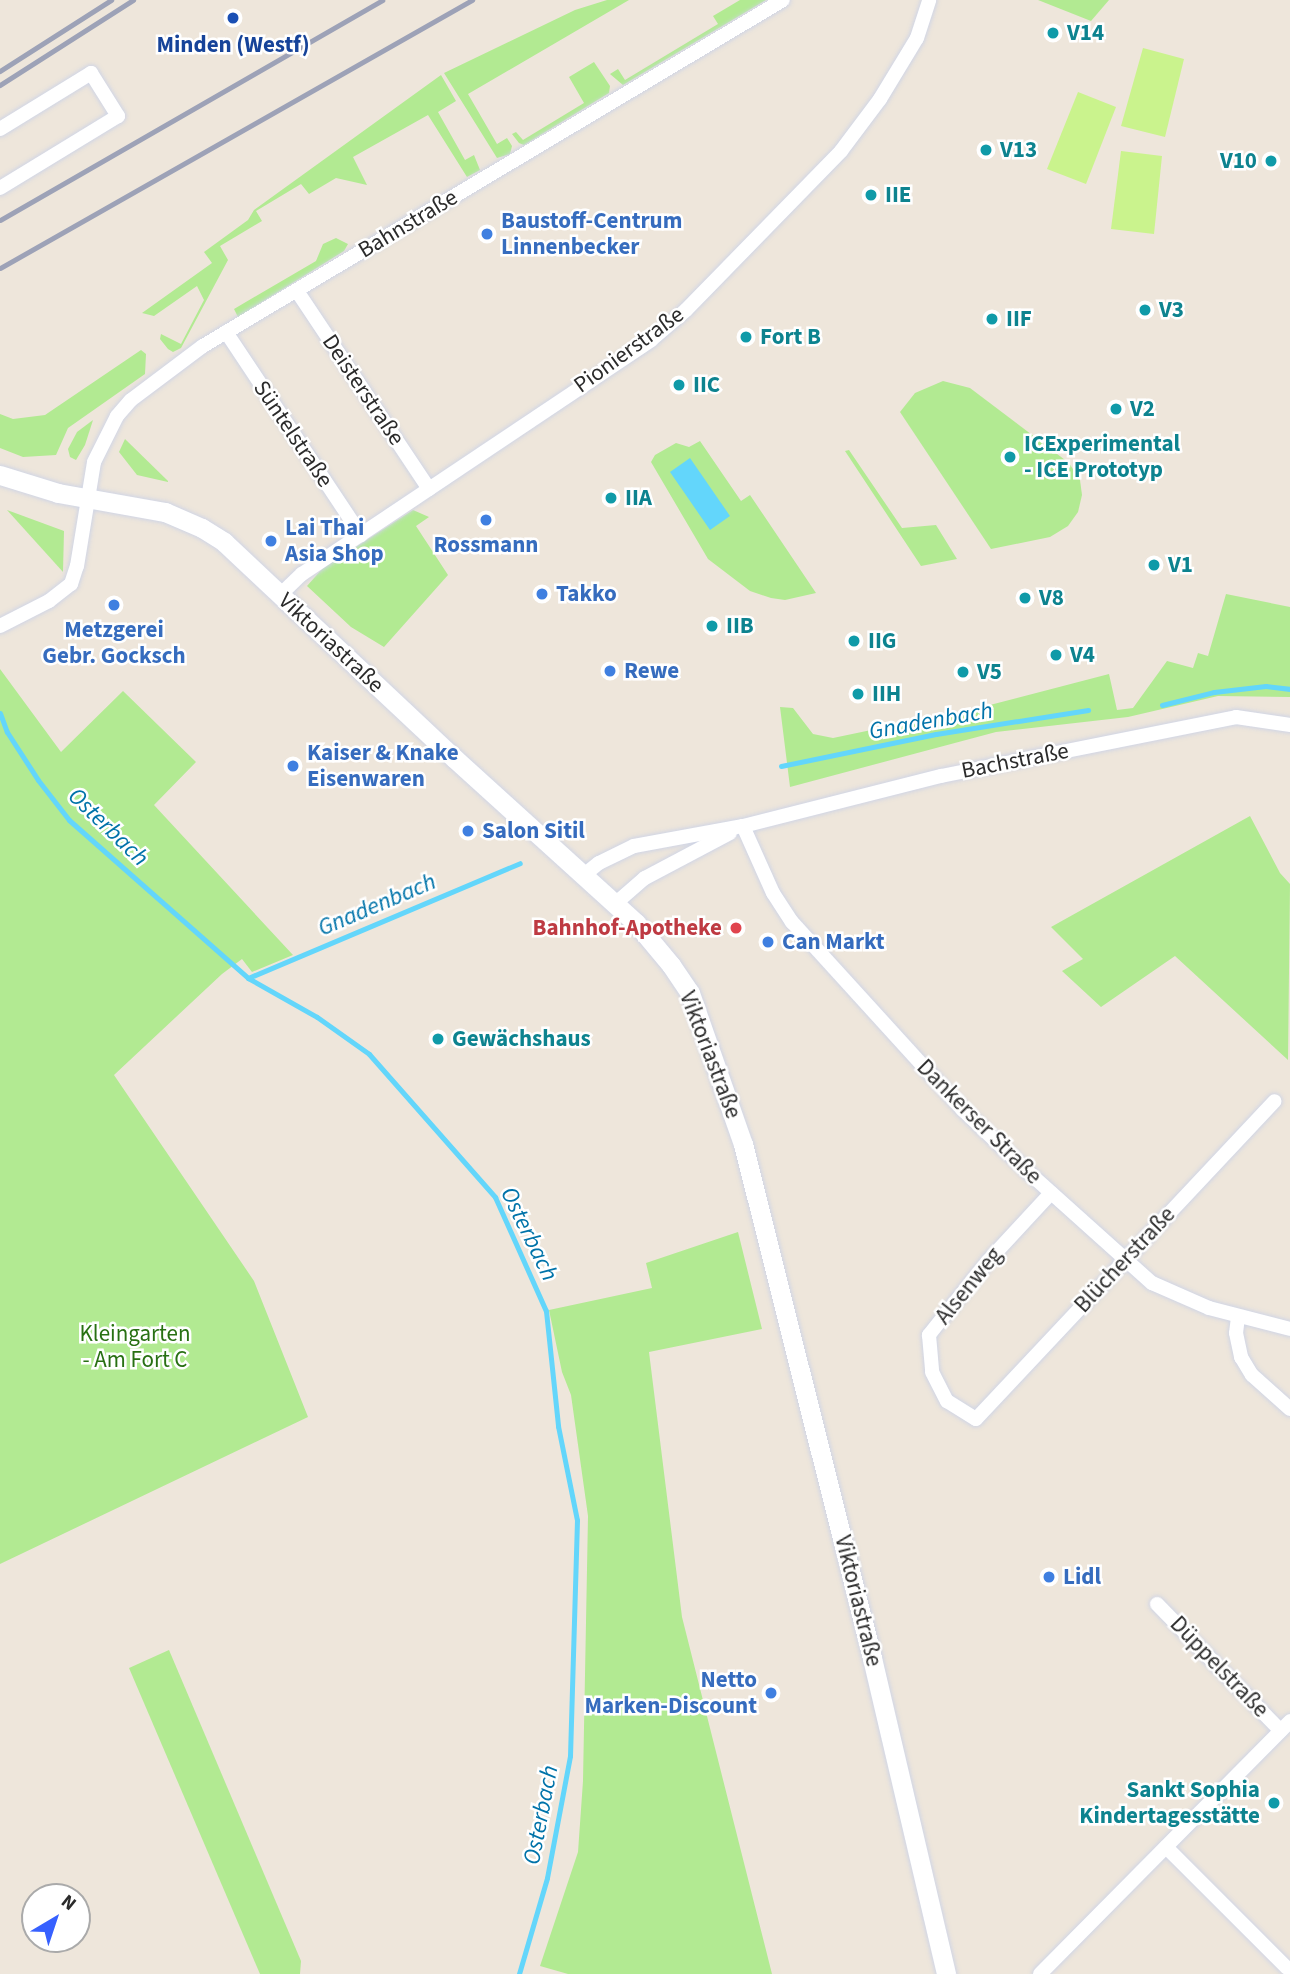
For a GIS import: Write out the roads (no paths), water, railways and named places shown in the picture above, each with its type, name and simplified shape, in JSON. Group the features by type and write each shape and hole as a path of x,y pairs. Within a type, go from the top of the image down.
{"main road":[{"name":"Viktoriastraße","path":"0,475 58,493 165,512 202,528 224,542 616,903 651,939 690,993 743,1143 872,1658 946,1974"}],"street":[{"name":"Bahnstraße","path":"0,625 50,601 71,583 77,566 94,462 117,416 131,400 226,332 783,0"},
{"name":"Pionierstraße","path":"280,595 302,574 651,340 729,268 841,151 880,99 917,38 929,0"},
{"path":"0,129 92,73 118,116 0,188"},
{"name":"Deisterstraße","path":"297,290 429,489"},
{"name":"Süntelstraße","path":"226,332 361,535"},
{"name":"Bachstraße","path":"584,875 599,863 634,846 744,826 941,776 1236,717 1290,725"},
{"name":"Bachstraße","path":"616,903 645,878 744,826"},
{"name":"Dankerser Straße","path":"744,826 773,892 792,922 962,1109 1051,1193 1152,1283 1178,1297 1238,1317 1290,1329"},
{"name":"Blücherstraße","path":"976,1419 1275,1101"},
{"name":"Alsenweg","path":"976,1419 947,1401 932,1372 929,1335 988,1261 1051,1193"},
{"path":"1238,1317 1236,1333 1241,1357 1252,1375 1290,1409"},
{"name":"Düppelstraße","path":"1157,1604 1285,1726"},
{"path":"1040,1974 1285,1726"},
{"path":"1166,1847 1287,1968"}],"water":[{"path":"690,458 730,516 710,530 670,472"}],"waterway":[{"name":"Gnadenbach","path":"1162,705 1214,692 1266,686 1290,689"},
{"name":"Gnadenbach","path":"781,766 936,734 1088,710"},
{"name":"Osterbach","path":"0,713 7,732 38,780 69,820 248,978 317,1017 369,1054 495,1197 546,1311 558,1426 577,1520 570,1756 547,1878 519,1974"},
{"name":"Gnadenbach","path":"248,978 520,863"}],"railway":[{"path":"0,71 111,0"},
{"path":"0,85 133,0"},
{"path":"0,220 382,0"},
{"path":"0,268 472,0"}],"place":[{"name":"Minden (Westf)","path":"233,18"},
{"name":"V14","path":"1053,33"},
{"name":"V13","path":"986,150"},
{"name":"V10","path":"1271,161"},
{"name":"IIE","path":"871,195"},
{"name":"Baustoff-Centrum Linnenbecker","path":"487,234"},
{"name":"V3","path":"1145,310"},
{"name":"IIF","path":"992,319"},
{"name":"Fort B","path":"746,337"},
{"name":"IIC","path":"679,385"},
{"name":"V2","path":"1116,409"},
{"name":"ICExperimental - ICE Prototyp","path":"1010,457"},
{"name":"IIA","path":"611,498"},
{"name":"Rossmann","path":"486,520"},
{"name":"Lai Thai Asia Shop","path":"271,541"},
{"name":"V1","path":"1154,565"},
{"name":"Takko","path":"542,594"},
{"name":"V8","path":"1025,598"},
{"name":"Metzgerei Gebr. Gocksch","path":"114,605"},
{"name":"IIB","path":"712,626"},
{"name":"IIG","path":"854,641"},
{"name":"V4","path":"1056,655"},
{"name":"Rewe","path":"610,671"},
{"name":"V5","path":"963,672"},
{"name":"IIH","path":"858,694"},
{"name":"Kaiser & Knake Eisenwaren","path":"293,766"},
{"name":"Salon Sitil","path":"468,831"},
{"name":"Bahnhof-Apotheke","path":"736,928"},
{"name":"Can Markt","path":"768,942"},
{"name":"Gewächshaus","path":"438,1039"},
{"name":"Lidl","path":"1049,1577"},
{"name":"Netto Marken-Discount","path":"771,1693"},
{"name":"Sankt Sophia Kindertagesstätte","path":"1274,1803"}],"park label":[{"name":"Kleingarten - Am Fort C","path":"135,1347"}]}
